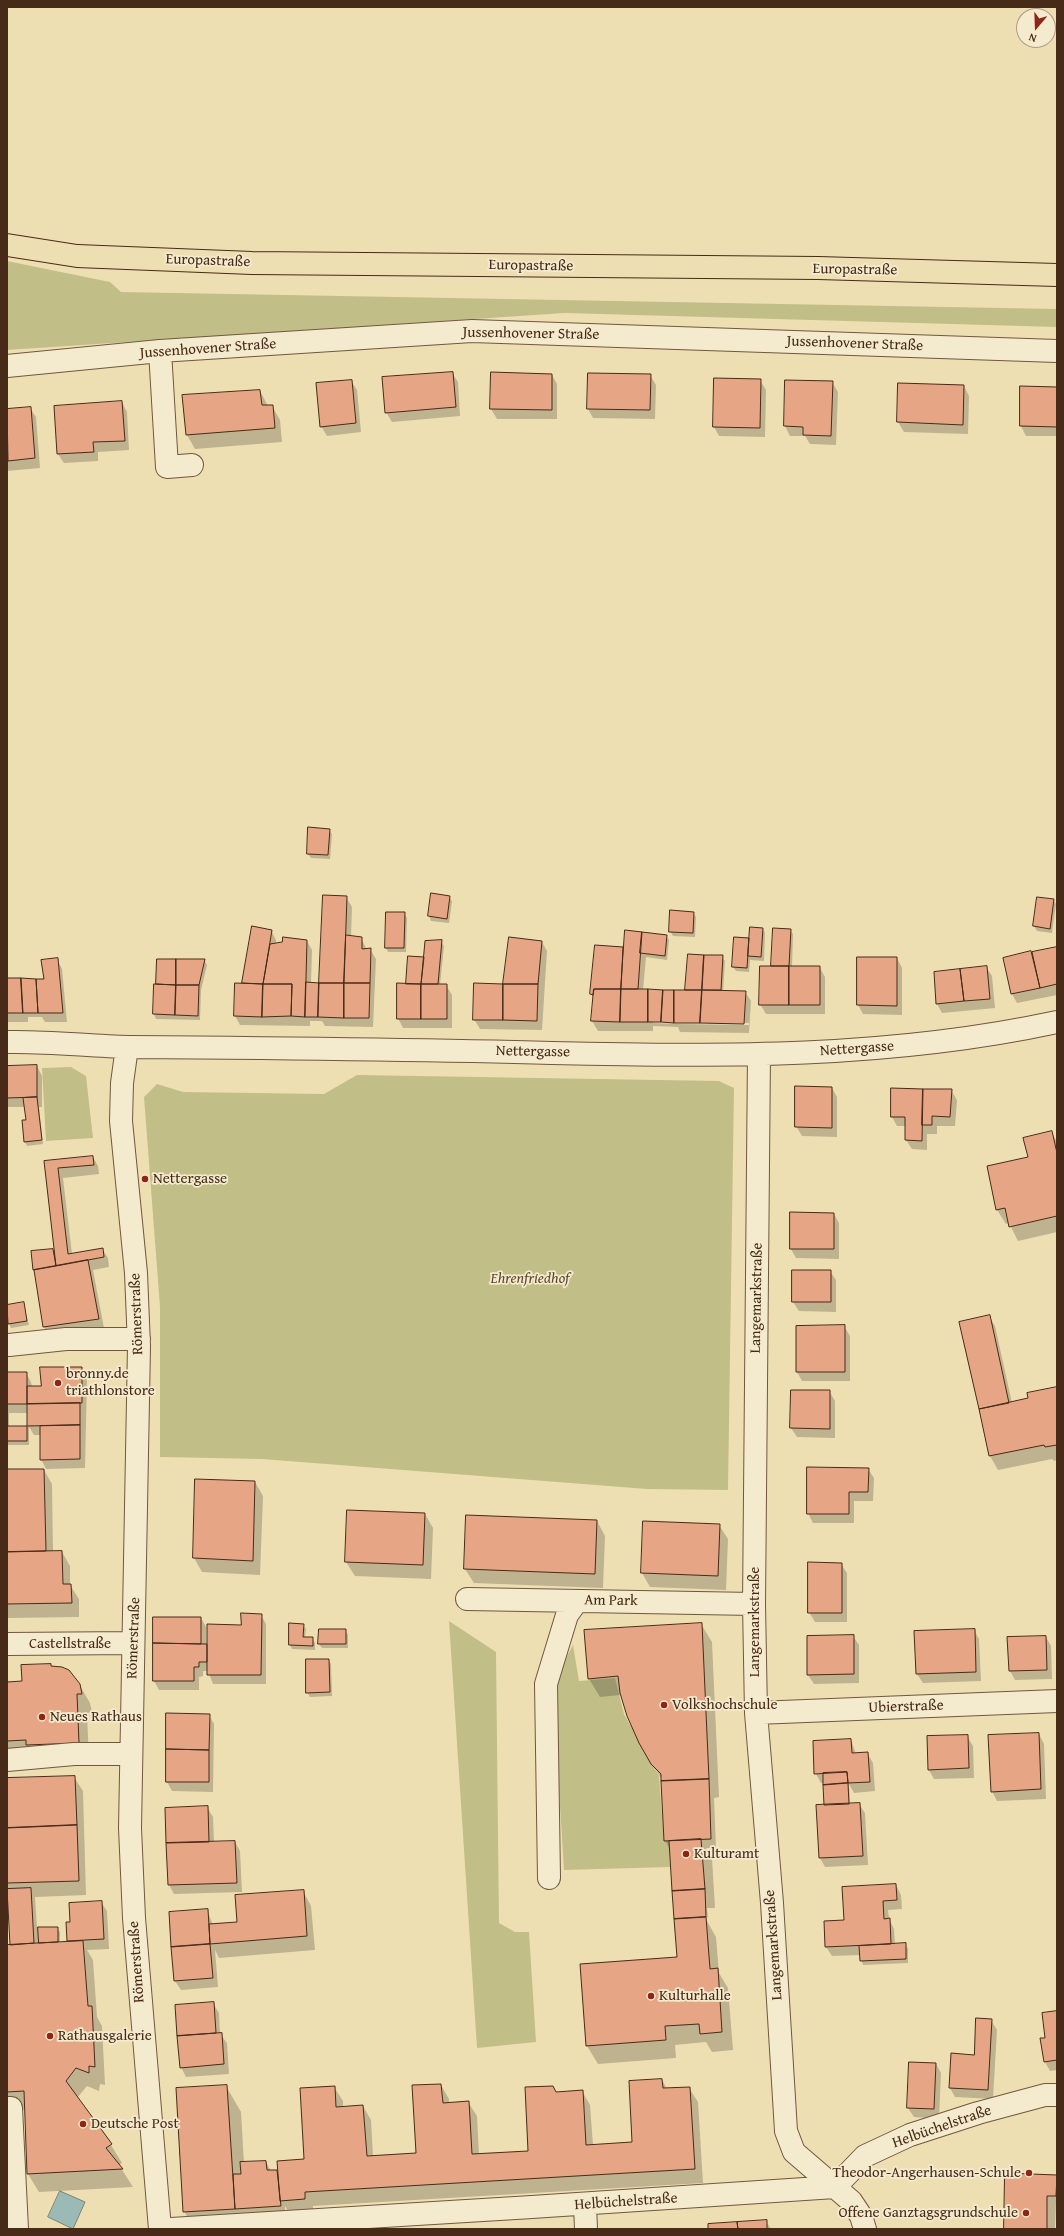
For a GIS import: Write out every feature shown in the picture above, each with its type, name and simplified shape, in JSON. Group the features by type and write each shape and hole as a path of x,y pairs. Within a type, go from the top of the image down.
{"main road":[{"name":"Europastraße","path":"7,244 77,256 244,263 818,268 1057,275"}],"street":[{"name":"Jussenhovener Straße","path":"7,366 160,351 472,331 1057,351"},
{"path":"160,351 167,467 192,465"},
{"name":"Nettergasse","path":"7,1042 127,1047 409,1049 643,1055 759,1054 820,1052 943,1042 979,1038 1057,1022"},
{"name":"Römerstraße","path":"127,1047 122,1083 121,1121 136,1274 139,1339 130,1828 133,1910 160,2229"},
{"name":"Langemarkstraße","path":"759,1054 754,1604 756,1713 772,1903 786,2131 794,2152 851,2201 861,2216 865,2229"},
{"path":"9,1345 66,1340 139,1339"},
{"name":"Am Park","path":"467,1600 754,1604"},
{"path":"549,1878 546,1684 567,1616 577,1601"},
{"name":"Castellstraße","path":"7,1644 133,1643"},
{"name":"Ubierstraße","path":"756,1713 1057,1701"},
{"path":"7,1760 74,1754 131,1754"},
{"name":"Helbüchelstraße","path":"171,2229 382,2222 585,2205 835,2187 865,2156 910,2135 978,2113 1045,2096 1057,2095"},
{"path":"7,2108 11,2108 17,2229"},
{"path":"585,2205 586,2229"}],"green space":[{"path":"7,261 110,282 121,292 1057,309 1057,327 565,313 7,350"},
{"path":"71,1067 86,1076 93,1138 46,1141 42,1068"},
{"name":"Ehrenfriedhof","path":"357,1075 719,1081 734,1088 728,1490 647,1489 262,1459 160,1457 160,1307 144,1097 157,1084 183,1092 324,1094"},
{"path":"449,1621 496,1652 499,1923 515,1932 529,1932 536,2042 477,2048"},
{"path":"573,1645 579,1681 615,1678 624,1714 659,1776 664,1840 669,1841 670,1867 564,1870 553,1694 555,1678"}],"water":[{"path":"60,2191 85,2202 73,2229 48,2217"}],"building":[{"path":"453,372 456,407 385,413 382,377"},
{"path":"491,372 552,374 552,410 490,409"},
{"path":"588,373 651,374 650,410 587,409"},
{"path":"714,378 761,379 760,428 713,427"},
{"path":"352,380 356,423 320,427 316,383"},
{"path":"785,380 833,381 831,436 803,435 803,427 784,426"},
{"path":"898,383 964,385 963,425 897,422"},
{"path":"1020,386 1057,387 1057,427 1020,426"},
{"path":"260,390 262,405 273,405 275,428 186,435 182,395"},
{"path":"122,401 125,441 93,442 94,452 57,454 54,406"},
{"path":"31,407 35,458 8,461 7,409"},
{"path":"308,827 330,829 328,855 307,854"},
{"path":"431,893 450,896 447,919 428,916"},
{"path":"323,895 347,896 344,983 319,983"},
{"path":"1037,897 1054,899 1050,929 1033,926"},
{"path":"670,910 694,912 693,933 669,932"},
{"path":"386,912 405,912 404,948 385,948"},
{"path":"252,926 272,930 263,984 242,983"},
{"path":"750,927 763,928 761,957 748,956"},
{"path":"773,928 791,929 789,966 771,966"},
{"path":"625,930 642,932 638,989 621,989"},
{"path":"642,932 667,935 665,956 640,953"},
{"path":"346,935 362,937 362,949 371,948 370,983 344,983"},
{"path":"283,937 307,940 305,1017 291,1016 292,984 263,984 270,944 282,942"},
{"path":"509,937 542,941 538,984 503,984"},
{"path":"734,937 749,938 747,968 732,967"},
{"path":"442,940 438,984 421,984 425,941"},
{"path":"595,945 623,947 621,989 594,989 593,995 590,994"},
{"path":"1057,947 1057,984 1040,988 1032,952"},
{"path":"1031,951 1040,988 1011,994 1003,958"},
{"path":"688,954 704,955 702,990 685,990"},
{"path":"704,955 723,955 721,990 702,990"},
{"path":"408,956 424,957 421,984 406,984"},
{"path":"857,957 897,957 897,1006 857,1005"},
{"path":"58,958 63,1013 38,1013 36,979 44,979 41,960"},
{"path":"157,959 176,959 176,985 156,984"},
{"path":"176,959 205,959 199,985 176,985"},
{"path":"760,966 789,966 789,1005 759,1005"},
{"path":"789,966 820,966 820,1005 789,1005"},
{"path":"987,966 990,999 964,1001 960,969"},
{"path":"960,969 964,1001 936,1004 934,972"},
{"path":"7,978 21,978 23,1013 7,1013"},
{"path":"21,978 36,979 38,1013 23,1013"},
{"path":"306,982 319,983 318,1017 305,1017"},
{"path":"235,983 263,984 262,1017 234,1016"},
{"path":"319,983 344,983 344,1018 318,1017"},
{"path":"344,983 370,983 369,1018 344,1018"},
{"path":"397,983 421,984 421,1019 397,1019"},
{"path":"474,983 503,984 503,1020 473,1020"},
{"path":"154,984 176,985 175,1015 153,1014"},
{"path":"263,984 292,984 291,1016 262,1017"},
{"path":"421,984 447,984 447,1019 421,1019"},
{"path":"503,984 538,984 537,1021 503,1020"},
{"path":"176,985 199,985 198,1016 175,1015"},
{"path":"594,989 621,989 620,1022 591,1021"},
{"path":"621,989 648,989 648,1022 620,1022"},
{"path":"648,989 663,990 661,1022 648,1022"},
{"path":"663,990 674,990 674,1023 661,1022"},
{"path":"674,990 702,990 700,1023 674,1023"},
{"path":"702,990 746,991 744,1024 700,1023"},
{"path":"37,1065 37,1097 7,1098 7,1066"},
{"path":"795,1086 832,1087 832,1128 795,1127"},
{"path":"891,1088 923,1089 922,1141 905,1140 905,1117 891,1117"},
{"path":"923,1089 952,1089 950,1117 932,1116 932,1125 922,1125"},
{"path":"37,1097 42,1140 24,1142 22,1120 26,1120 23,1098"},
{"path":"1052,1131 1057,1153 1057,1216 1009,1227 1005,1208 996,1210 987,1166 1028,1157 1023,1138"},
{"path":"93,1156 94,1165 58,1168 68,1254 103,1248 104,1257 56,1266 44,1161"},
{"path":"790,1212 834,1213 834,1249 790,1249"},
{"path":"53,1249 56,1266 33,1270 31,1251"},
{"path":"88,1260 99,1319 43,1327 34,1270"},
{"path":"792,1270 831,1270 831,1302 792,1302"},
{"path":"24,1302 27,1321 8,1324 7,1305"},
{"path":"990,1315 1009,1403 979,1409 959,1322"},
{"path":"845,1325 845,1372 796,1372 796,1326"},
{"path":"40,1367 82,1367 82,1403 27,1404 27,1386 41,1386"},
{"path":"7,1372 27,1372 27,1404 7,1404"},
{"path":"1057,1387 1057,1445 1045,1447 1044,1445 989,1456 979,1409 1028,1398 1027,1393"},
{"path":"791,1390 830,1390 830,1429 790,1428"},
{"path":"80,1403 80,1425 27,1426 27,1404"},
{"path":"80,1425 80,1459 40,1460 40,1426"},
{"path":"7,1426 27,1426 27,1441 7,1441"},
{"path":"807,1467 869,1468 868,1492 849,1492 849,1514 807,1514"},
{"path":"7,1469 44,1469 46,1551 7,1552"},
{"path":"195,1479 255,1481 253,1561 193,1558"},
{"path":"347,1510 425,1513 423,1565 345,1562"},
{"path":"466,1515 597,1520 595,1574 464,1569"},
{"path":"643,1521 720,1524 718,1576 641,1573"},
{"path":"62,1551 63,1584 71,1584 72,1603 7,1604 7,1552"},
{"path":"808,1562 842,1563 842,1613 808,1613"},
{"path":"241,1613 262,1614 261,1675 207,1675 207,1624 241,1625"},
{"path":"153,1617 201,1617 201,1644 153,1643"},
{"path":"289,1623 304,1624 303,1637 313,1637 313,1646 289,1645"},
{"name":"Volkshochschule","path":"702,1623 709,1779 661,1781 661,1774 651,1764 639,1743 627,1716 620,1693 618,1676 588,1679 584,1630"},
{"path":"319,1629 346,1629 346,1644 318,1644"},
{"path":"975,1629 976,1672 916,1674 914,1631"},
{"path":"854,1635 854,1674 807,1675 807,1636"},
{"path":"1046,1636 1047,1670 1009,1671 1007,1637"},
{"path":"153,1643 207,1644 207,1662 199,1662 199,1667 194,1667 194,1681 153,1681"},
{"path":"306,1659 329,1659 330,1692 306,1693"},
{"name":"Neues Rathaus","path":"51,1664 51,1666 62,1667 69,1670 80,1684 82,1694 77,1694 79,1743 26,1745 26,1740 7,1741 7,1682 22,1681 21,1665"},
{"path":"166,1713 210,1714 209,1750 166,1749"},
{"path":"1039,1733 1041,1789 991,1792 988,1735"},
{"path":"968,1735 969,1768 928,1770 927,1736"},
{"path":"851,1739 852,1753 868,1752 870,1782 848,1783 847,1772 814,1774 813,1741"},
{"path":"166,1749 209,1750 209,1782 166,1782"},
{"path":"847,1772 848,1783 823,1785 823,1773"},
{"path":"75,1776 77,1825 7,1828 7,1778"},
{"path":"709,1779 711,1839 664,1841 661,1781"},
{"path":"848,1783 849,1804 824,1805 823,1785"},
{"path":"860,1803 863,1856 819,1858 816,1805"},
{"path":"208,1806 209,1842 166,1843 165,1808"},
{"path":"77,1825 79,1881 7,1883 7,1828"},
{"name":"Kulturamt","path":"701,1839 705,1889 672,1891 669,1841"},
{"path":"235,1841 237,1883 168,1885 166,1843"},
{"path":"896,1884 897,1900 883,1901 884,1919 890,1918 891,1944 825,1947 824,1921 844,1920 842,1887"},
{"path":"31,1888 34,1943 10,1945 7,1889"},
{"path":"705,1889 706,1917 674,1919 672,1891"},
{"path":"304,1890 307,1936 210,1944 209,1924 237,1922 235,1895"},
{"path":"102,1901 104,1939 67,1941 66,1922 70,1922 69,1903"},
{"path":"208,1909 210,1944 171,1947 169,1912"},
{"name":"Kulturhalle","path":"706,1917 710,1969 718,1968 722,2032 700,2034 699,2024 665,2026 666,2040 586,2046 580,1964 677,1957 674,1919"},
{"path":"38,1927 58,1927 58,1942 39,1943"},
{"name":"Rathausgalerie","path":"83,1941 88,2006 92,2006 95,2067 89,2066 89,2073 76,2068 66,2081 112,2144 106,2148 123,2169 27,2174 24,2091 7,2092 7,1945"},
{"path":"906,1943 906,1959 860,1961 859,1946"},
{"path":"210,1944 213,1978 174,1981 171,1947"},
{"path":"214,2002 216,2033 177,2036 175,2005"},
{"path":"1057,2011 1057,2060 1044,2062 1040,2038 1045,2038 1042,2013"},
{"path":"976,2018 992,2019 988,2090 949,2088 951,2053 974,2055"},
{"path":"222,2033 224,2064 180,2068 177,2036"},
{"path":"909,2062 936,2063 934,2109 907,2108"},
{"path":"662,2079 663,2088 690,2087 695,2169 305,2192 305,2199 280,2201 277,2161 304,2159 300,2088 335,2086 336,2107 363,2105 367,2156 416,2153 412,2085 441,2084 443,2103 469,2101 472,2154 528,2151 525,2087 553,2086 556,2092 583,2090 586,2145 632,2142 629,2081"},
{"path":"227,2085 235,2209 183,2212 176,2088"},
{"path":"266,2161 267,2170 277,2170 281,2206 235,2209 233,2174 241,2174 240,2162"},
{"name":"Offene Ganztagsgrundschule","path":"1005,2173 1057,2175 1056,2196 1047,2196 1047,2229 1004,2229"},
{"path":"767,2220 767,2229 738,2229 737,2222"},
{"path":"737,2222 738,2229 708,2229 708,2224"}],"place":[{"name":"Nettergasse","path":"145,1179"},
{"name":"bronny.de triathlonstore","path":"58,1383"},
{"name":"Volkshochschule","path":"664,1705"},
{"name":"Neues Rathaus","path":"42,1717"},
{"name":"Kulturamt","path":"686,1854"},
{"name":"Kulturhalle","path":"651,1996"},
{"name":"Rathausgalerie","path":"50,2036"},
{"name":"Deutsche Post","path":"83,2124"},
{"name":"Theodor-Angerhausen-Schule","path":"1029,2173"},
{"name":"Offene Ganztagsgrundschule","path":"1026,2213"}]}
